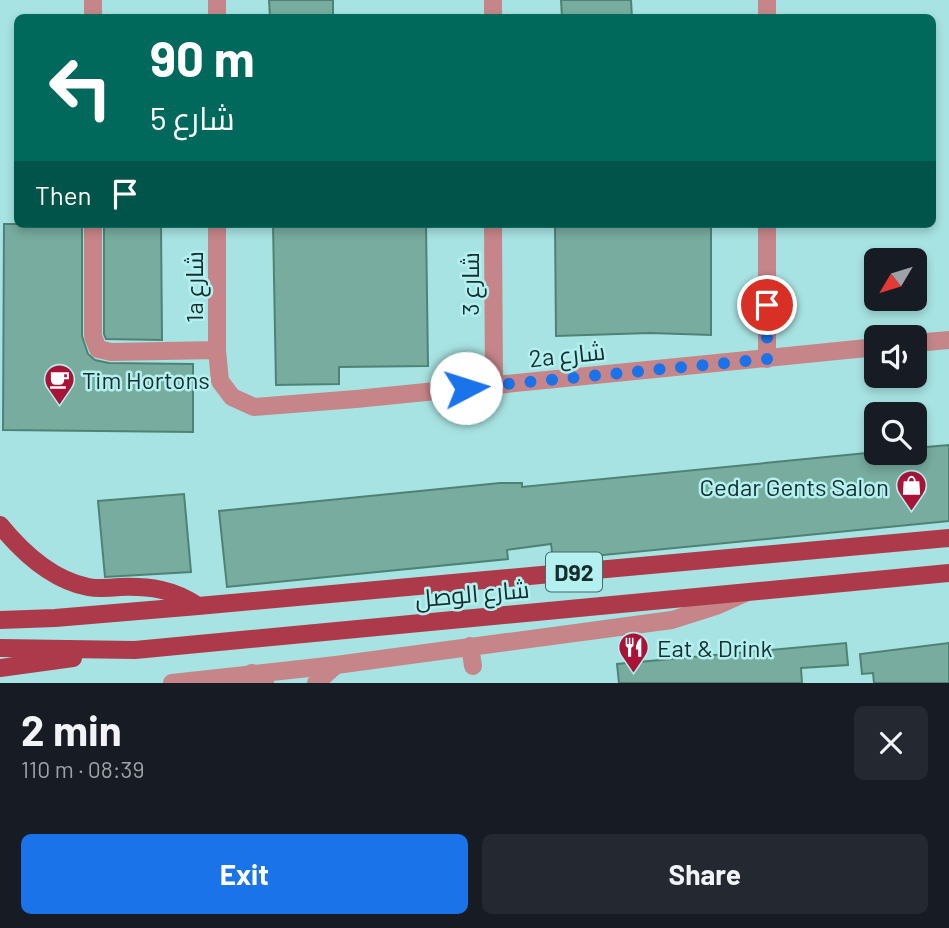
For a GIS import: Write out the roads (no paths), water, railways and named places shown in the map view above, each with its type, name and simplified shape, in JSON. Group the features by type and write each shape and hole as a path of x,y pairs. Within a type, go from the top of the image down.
{"main road":[{"path":"0,525 36,563 70,581 89,587 156,587 185,597 198,606"},
{"name":"شارع الوصل","path":"0,620 198,606 949,538"},
{"name":"شارع الوصل","path":"0,648 135,650 949,573"},
{"path":"0,668 135,650"}],"street":[{"path":"93,228 93,336 98,349 111,352 217,350"},
{"name":"1a شارع","path":"217,228 217,350"},
{"name":"شارع 3","path":"493,228 494,386"},
{"path":"767,228 767,359"},
{"path":"927,342 949,340"},
{"name":"2a شارع","path":"217,350 220,382 225,390 240,403 254,407 864,348"},
{"path":"174,683 258,678 470,646 672,620 748,592"},
{"path":"470,646 473,666"},
{"path":"316,683 336,665"}],"place":[{"name":"Tim Hortons","path":"59,406"},
{"name":"Cedar Gents Salon","path":"912,513"},
{"name":"Eat & Drink","path":"634,674"}]}
